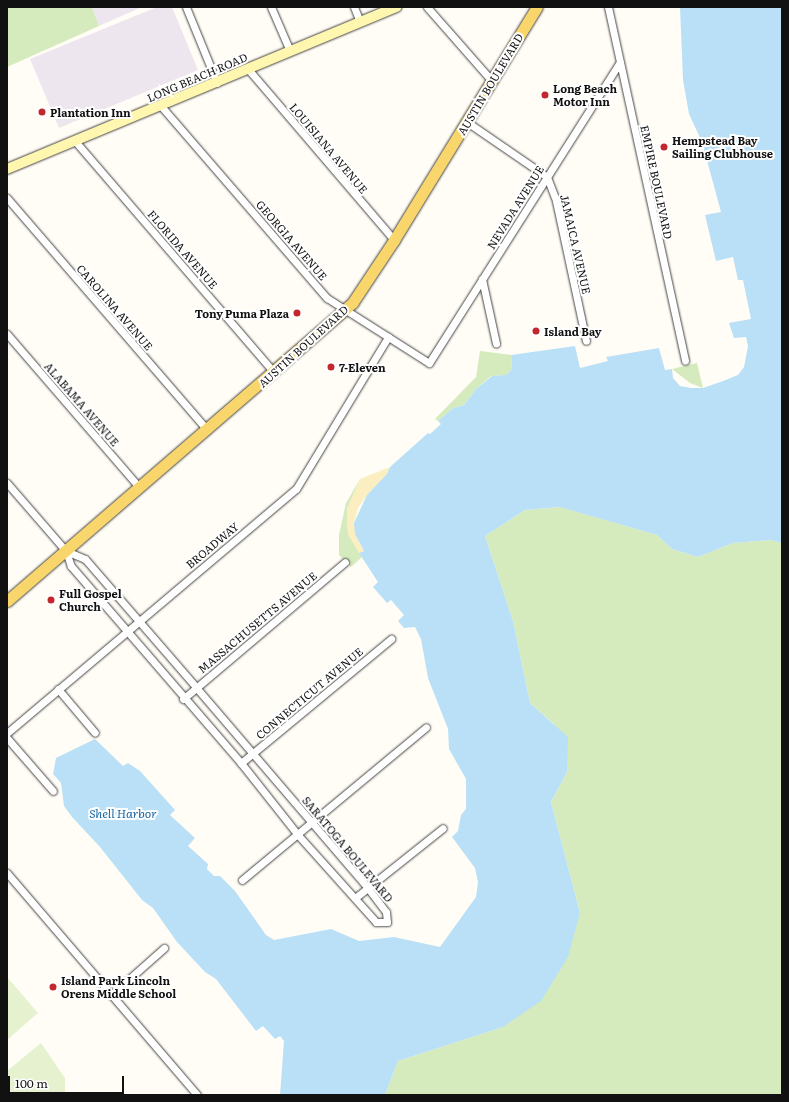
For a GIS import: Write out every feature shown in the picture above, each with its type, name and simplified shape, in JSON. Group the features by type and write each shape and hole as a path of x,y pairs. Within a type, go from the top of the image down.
{"main road":[{"name":"LONG BEACH ROAD","path":"7,169 397,7"},
{"name":"AUSTIN BOULEVARD","path":"7,602 345,310 394,240 537,7"}],"street":[{"path":"186,7 217,82"},
{"path":"270,7 290,52"},
{"path":"354,7 360,22"},
{"path":"427,7 492,81"},
{"name":"EMPIRE BOULEVARD","path":"608,7 685,361"},
{"name":"NEVADA AVENUE","path":"429,363 620,62"},
{"name":"LOUISIANA AVENUE","path":"248,69 394,240"},
{"name":"GEORGIA AVENUE","path":"161,106 327,298 429,363"},
{"path":"467,122 547,177"},
{"name":"FLORIDA AVENUE","path":"75,141 274,372"},
{"name":"JAMAICA AVENUE","path":"547,177 556,201 586,341"},
{"name":"CAROLINA AVENUE","path":"7,198 207,430"},
{"path":"482,279 496,343"},
{"name":"ALABAMA AVENUE","path":"7,334 140,488"},
{"name":"BROADWAY","path":"7,733 296,489 388,337"},
{"name":"SARATOGA BOULEVARD","path":"7,483 66,551 71,566 183,699 241,763 298,835 376,922 387,922 386,912 368,888 139,621 85,559 66,551"},
{"name":"MASSACHUSETTS AVENUE","path":"183,699 345,562"},
{"name":"CONNECTICUT AVENUE","path":"241,763 391,638"},
{"path":"58,689 96,733"},
{"path":"242,880 298,835 426,727"},
{"path":"7,738 53,791"},
{"path":"355,898 443,828"},
{"path":"7,873 197,1095"},
{"path":"111,995 164,948"}],"shaded area":[{"path":"92,7 142,7 99,26"},
{"path":"157,7 172,7 198,70 59,128 30,59"}],"green space":[{"path":"7,7 92,7 99,26 7,67"},
{"path":"480,351 511,355 512,369 506,375 491,376 476,389 464,405 453,408 438,421 435,419 476,377"},
{"path":"697,363 703,388 690,383 672,369"},
{"path":"360,479 347,509 348,534 362,557 351,567 339,555 339,535 346,503"},
{"path":"561,507 657,535 672,549 698,557 733,543 771,540 782,543 782,1095 385,1095 398,1061 503,1027 580,913 551,802 567,772 554,724 530,703 513,621 485,536 525,510"},
{"path":"7,977 38,1013 7,1040"},
{"path":"41,1043 65,1078 65,1095 7,1095 7,1071"}],"sand":[{"path":"390,467 387,474 367,495 358,508 354,523 359,542 364,551 359,553 348,534 347,509 360,479"}],"water":[{"name":"Shell Harbor","path":"680,7 782,7 782,543 771,540 733,543 698,557 672,549 657,535 560,507 525,510 485,536 513,621 530,703 568,737 567,772 551,802 580,913 568,957 541,1001 503,1027 398,1061 385,1095 280,1095 284,1041 280,1036 275,1039 263,1026 256,1031 216,979 205,972 177,942 153,908 142,900 100,847 72,817 64,806 61,783 53,774 56,758 95,739 123,766 128,763 140,771 175,810 170,815 195,838 188,846 208,864 207,869 214,876 220,876 235,891 266,935 274,940 331,929 359,941 394,937 440,947 476,897 478,882 475,868 452,837 458,831 461,815 466,809 466,779 449,749 448,729 428,678 421,639 415,627 404,628 398,621 404,615 391,600 387,603 373,587 378,582 359,553 364,551 355,534 354,523 367,495 387,474 390,467 428,433 430,434 441,424 438,421 453,408 464,405 476,389 492,376 506,375 512,369 511,355 575,346 580,368 608,361 606,357 659,348 665,370 672,369 673,378 680,386 691,388 703,388 723,381 738,375 744,367 748,346 746,337 734,338 729,323 751,319 743,280 738,280 733,257 716,261 705,215 721,212 702,142 689,114 683,80"}],"place":[{"name":"Long Beach Motor Inn","path":"545,95"},
{"name":"Plantation Inn","path":"42,112"},
{"name":"Hempstead Bay Sailing Clubhouse","path":"664,147"},
{"name":"Tony Puma Plaza","path":"297,313"},
{"name":"Island Bay","path":"536,331"},
{"name":"7-Eleven","path":"331,367"},
{"name":"Full Gospel Church","path":"51,600"},
{"name":"Island Park Lincoln Orens Middle School","path":"53,987"}]}
